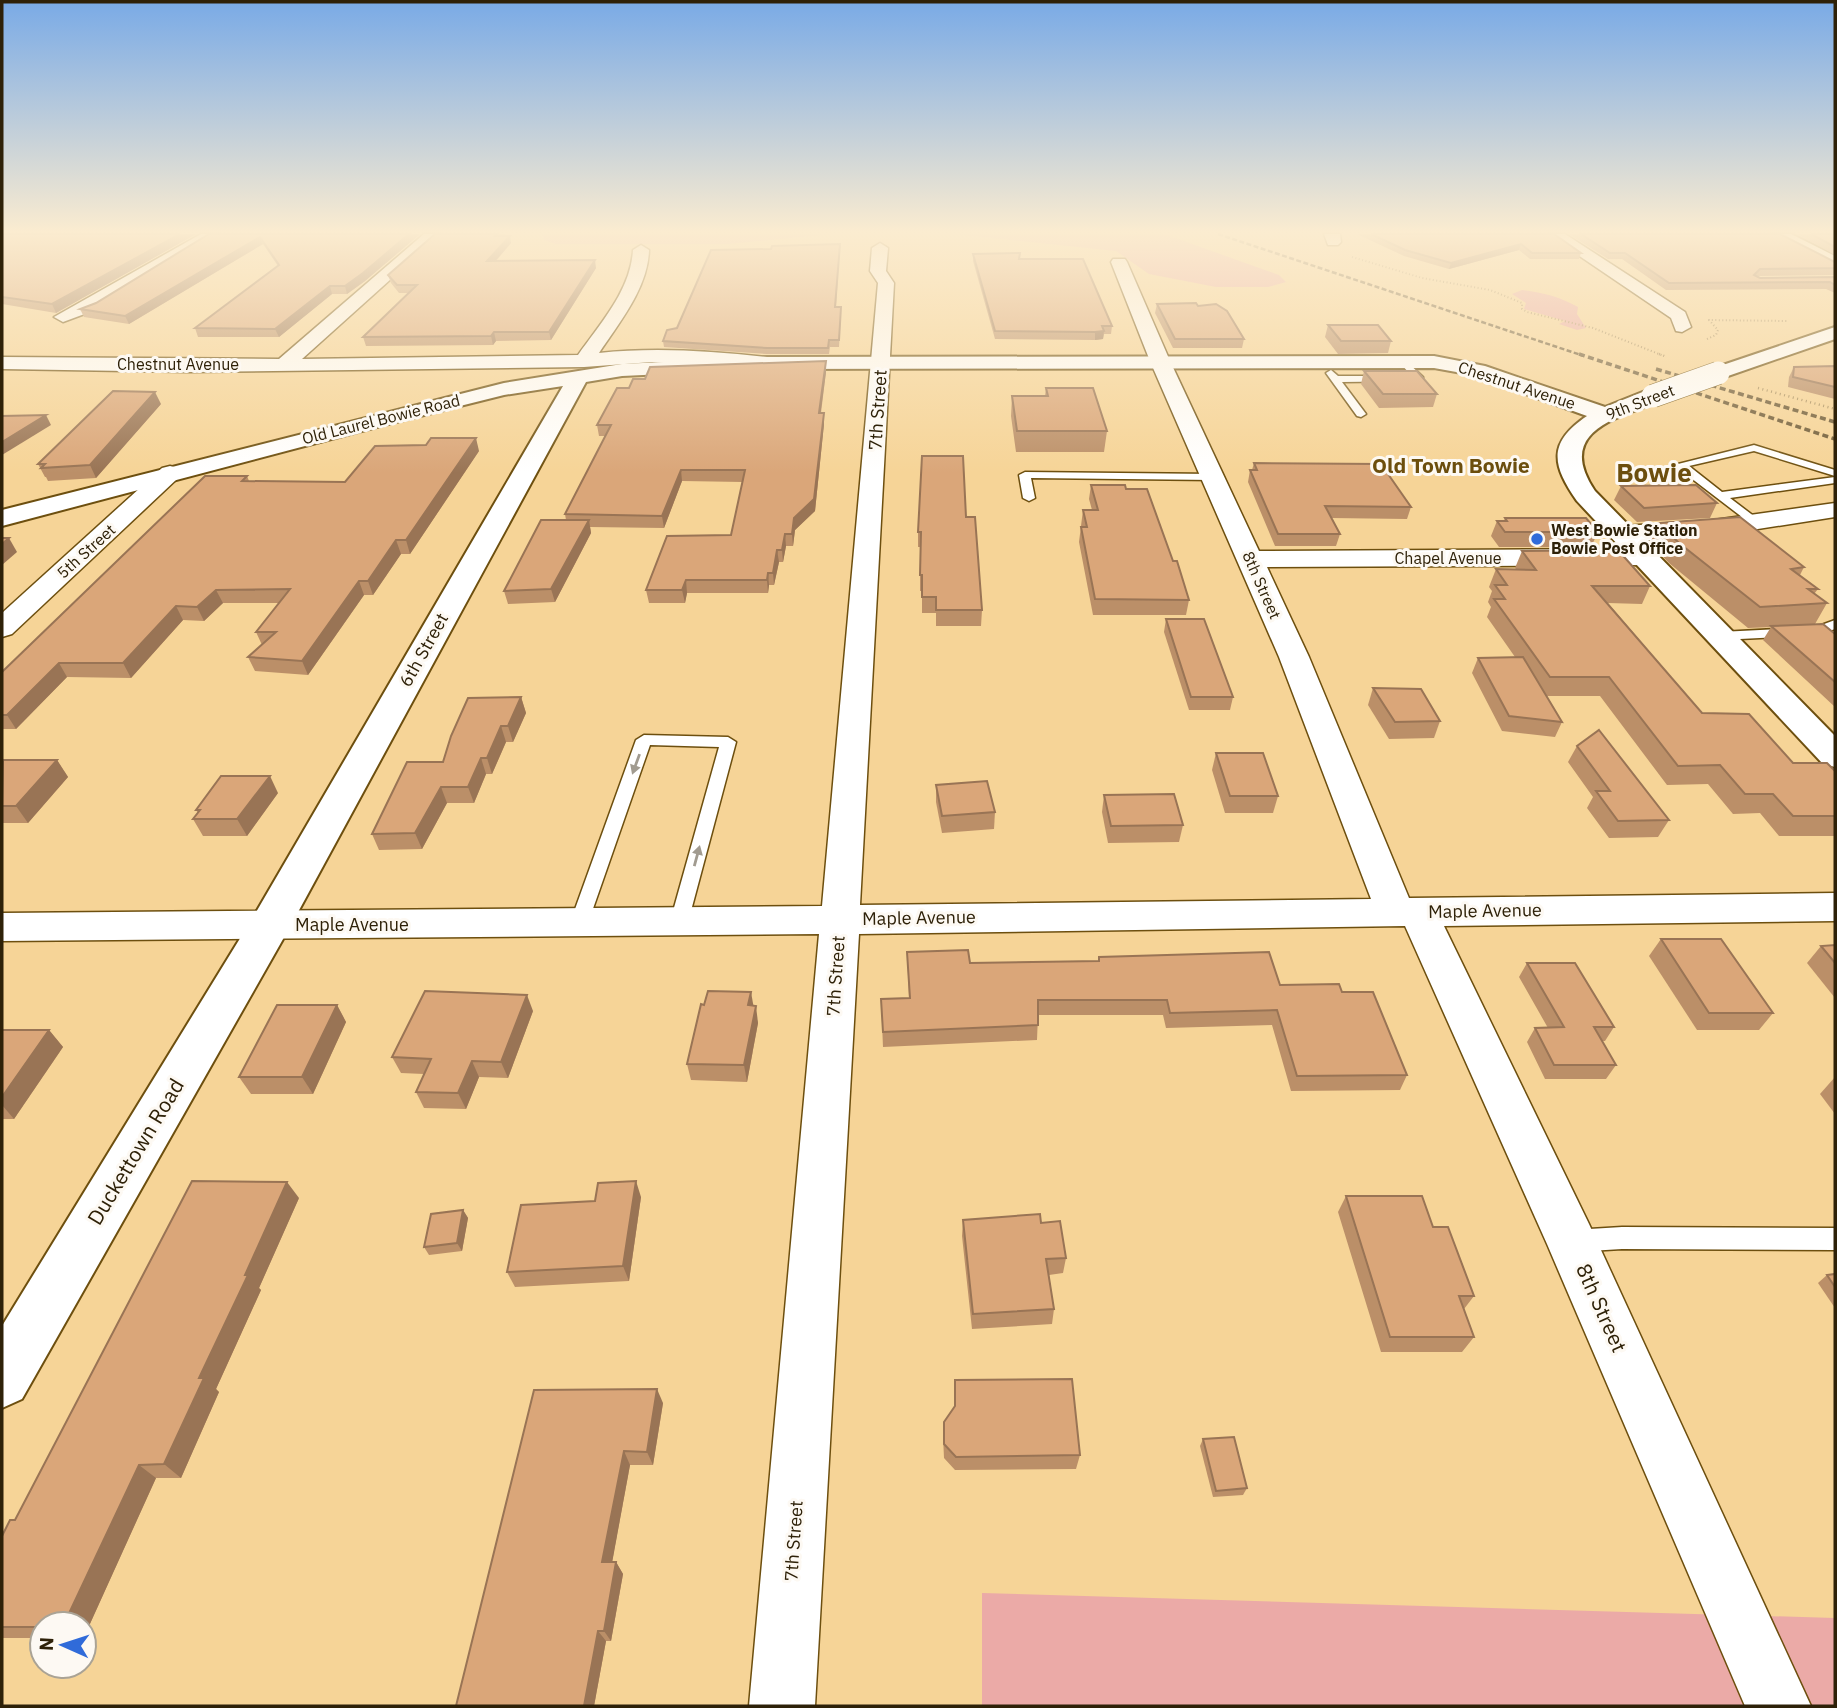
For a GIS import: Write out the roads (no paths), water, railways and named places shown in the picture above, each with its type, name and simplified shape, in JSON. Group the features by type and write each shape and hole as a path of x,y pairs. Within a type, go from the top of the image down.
{"street":[{"path":"63,317 71,314"},
{"path":"287,362 342,314"},
{"name":"6th Street","path":"270,925 581,368 615,314"},
{"name":"7th Street","path":"782,1706 884,314"},
{"name":"8th Street","path":"1140,314 1407,912 1571,1241 1779,1706"},
{"path":"1676,314 1679,316 1682,327"},
{"name":"9th Street","path":"1835,333 1604,414 1581,430 1569,447 1566,459 1575,483 1835,756"},
{"name":"Chestnut Avenue","path":"767,363 1404,361 1449,364 1478,370 1604,414"},
{"name":"Chestnut Avenue","path":"2,363 189,366 287,362 581,368"},
{"name":"Old Laurel Bowie Road","path":"2,518 581,368 767,363"},
{"name":"5th Street","path":"2,628 170,473"},
{"path":"1622,534 1755,523 1835,510"},
{"name":"Chapel Avenue","path":"1251,559 1644,557"},
{"name":"Maple Avenue","path":"2,927 680,922 1835,907"},
{"name":"Duckettown Road","path":"2,1380 270,925"}],"lane":[{"path":"1336,379 1420,379 1404,361"},
{"path":"1323,362 1361,414"},
{"path":"1755,523 1680,465 1754,448 1835,474"},
{"path":"1029,498 1025,475 1214,477"},
{"path":"1720,496 1835,480"},
{"path":"1720,636 1818,631 1835,624"},
{"path":"579,923 644,740 728,742 680,922"},
{"path":"1571,1241 1635,1238 1835,1239"}],"railway":[{"path":"1457,314 1584,356"},
{"path":"1579,354 1835,439"},
{"path":"1656,369 1835,422"}],"place":[{"name":"West Bowie Station Bowie Post Office","path":"1537,539"}],"district":[{"name":"Old Town Bowie","path":"1451,466"},
{"name":"Bowie","path":"1654,473"}]}
